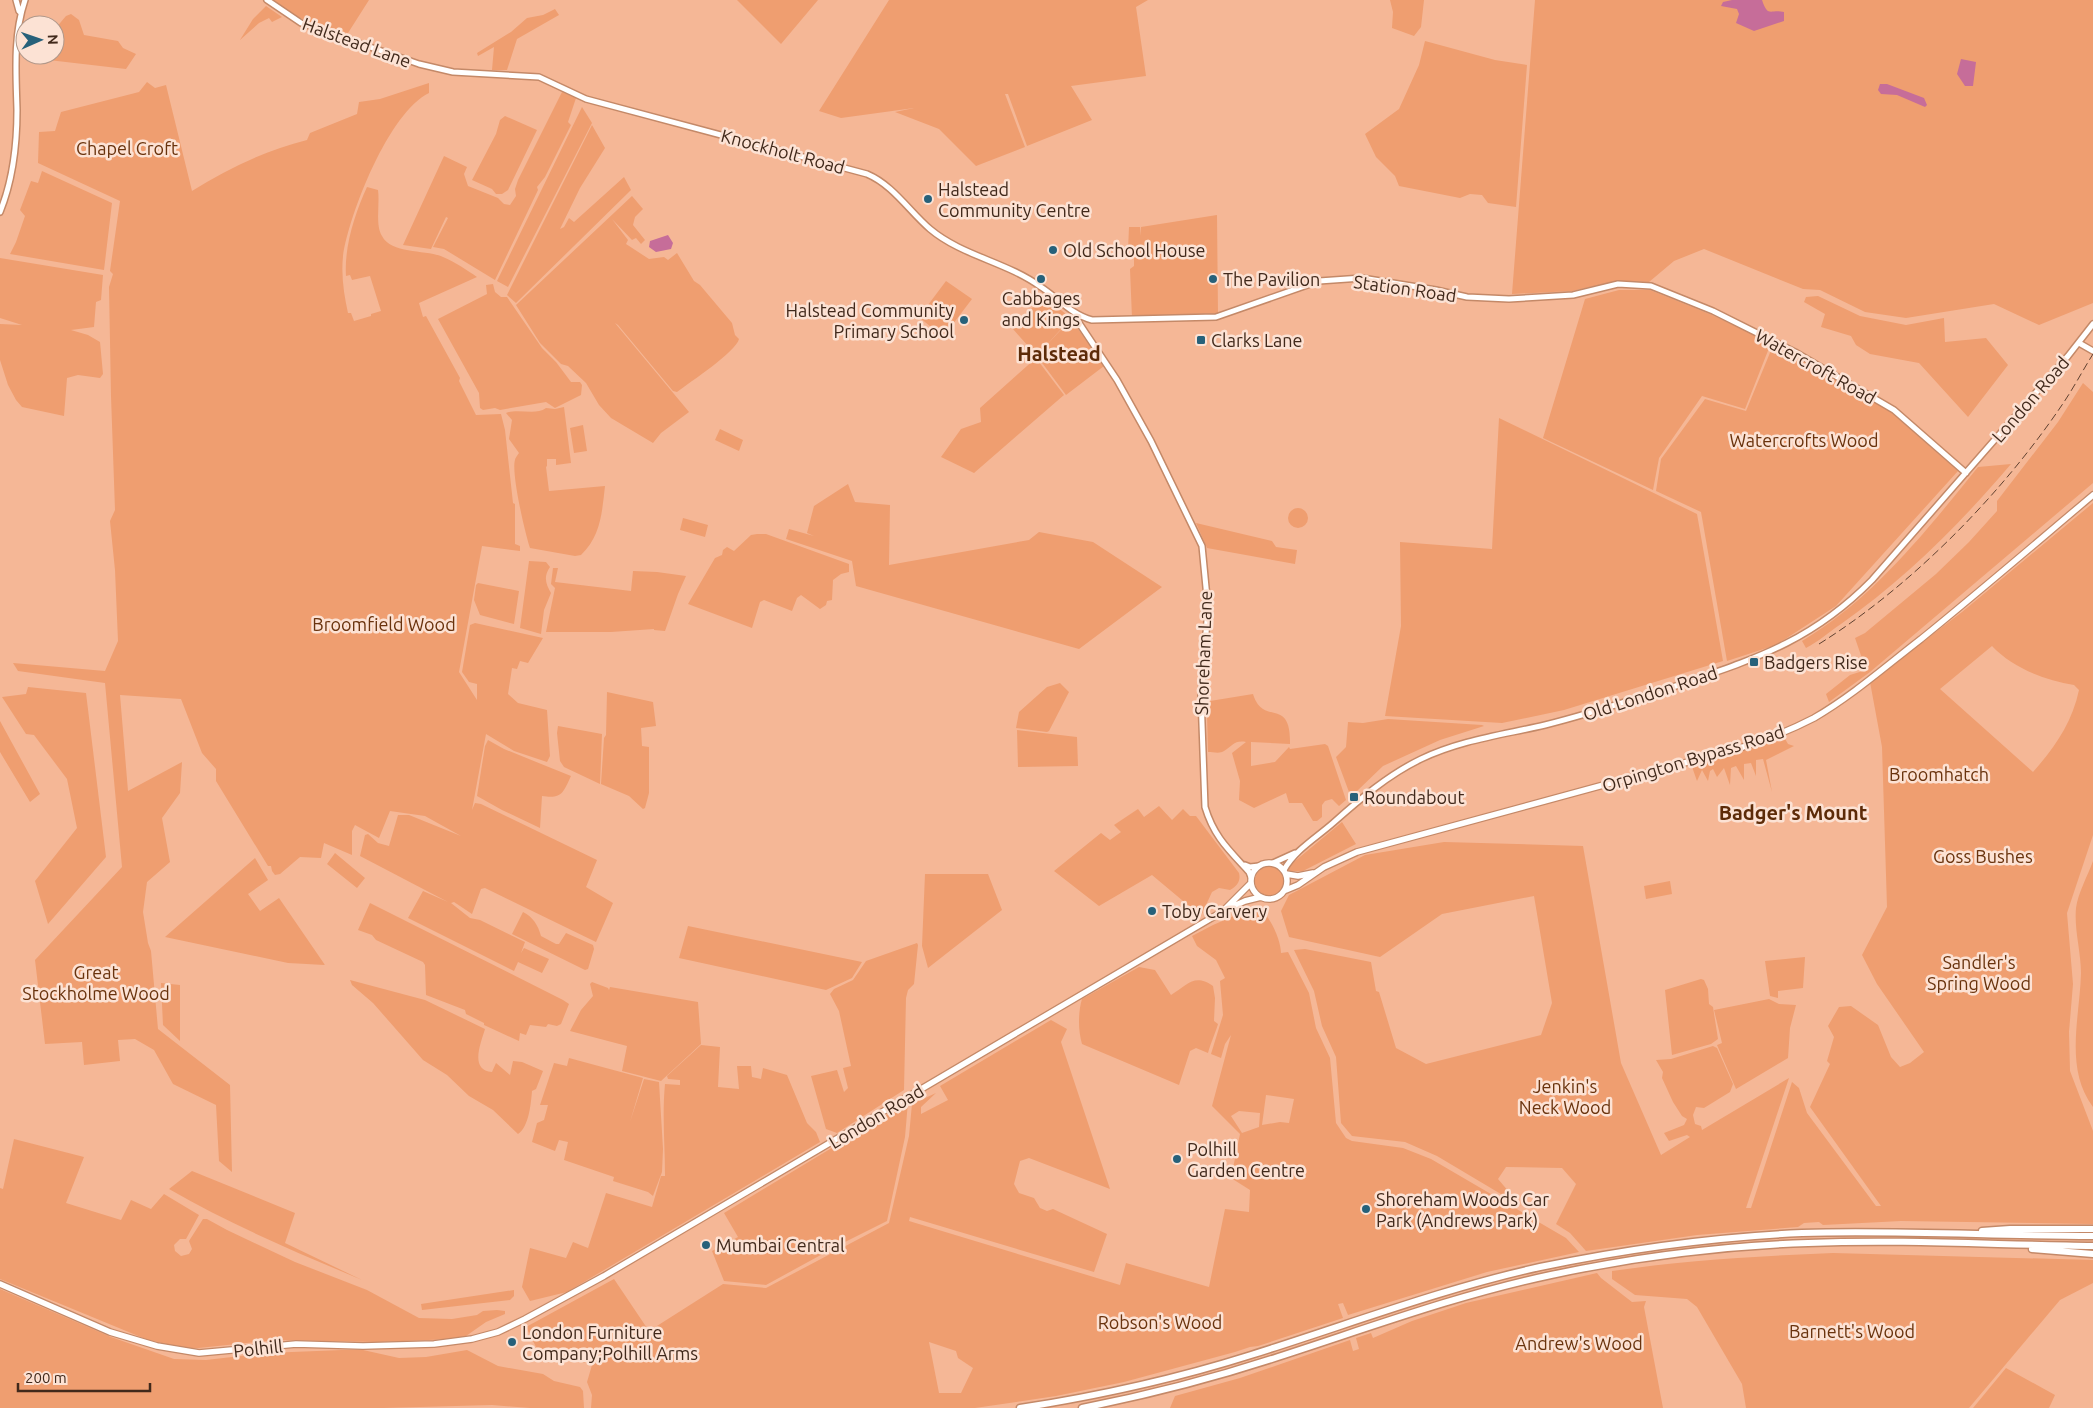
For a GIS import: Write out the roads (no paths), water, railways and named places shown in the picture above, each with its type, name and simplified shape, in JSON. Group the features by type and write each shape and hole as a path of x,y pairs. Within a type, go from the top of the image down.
{"highway":[{"path":"1961,1234 2010,1229 2093,1229"},
{"path":"1020,1408 1090,1396 1182,1375 1249,1356 1449,1290 1517,1272 1602,1255 1680,1243 1783,1234 1861,1232 2093,1236"},
{"path":"1082,1408 1148,1394 1233,1372 1393,1318 1469,1295 1589,1268 1691,1252 1786,1244 1884,1242 2093,1246"},
{"path":"2004,1245 2093,1254"}],"main road":[{"name":"Orpington Bypass Road","path":"1286,890 1298,885 1315,872 1335,861 1370,848 1734,750 1794,728 1833,706 1865,682 1992,582 2093,495"},
{"path":"1273,863 1285,872 1288,882 1286,890 1279,897 1269,899 1261,897 1255,892 1251,880 1259,866 1273,863"},
{"name":"Orpington Bypass Road","path":"1285,872 1298,876 1315,872"},
{"name":"London Road","path":"1225,910 1251,880"},
{"name":"London Road","path":"525,1319 665,1240 1225,910 1261,897"},
{"name":"Polhill","path":"0,1284 110,1332 156,1346 199,1353 296,1344 363,1346 447,1343 489,1335 525,1319"}],"street":[{"path":"16,0 21,13"},
{"path":"0,212 6,197 13,162 16,118 15,68 21,13 25,0"},
{"name":"Halstead Lane","path":"267,0 301,23 419,64 453,72"},
{"name":"Knockholt Road","path":"453,72 539,77 586,99 867,174 884,183 940,236 964,250 1034,282 1076,314"},
{"name":"Station Road","path":"1076,314 1096,321 1216,317 1319,281 1362,278 1467,297 1509,299 1573,295 1618,284 1651,286"},
{"name":"Watercroft Road","path":"1651,286 1713,311 1795,352 1894,410 1966,473"},
{"name":"Shoreham Lane","path":"1076,314 1077,320 1117,380 1151,441 1202,546 1208,608 1201,696 1204,801 1211,823 1224,846 1250,872 1251,880"},
{"name":"London Road","path":"1966,473 2079,344 2093,324"},
{"path":"2079,344 2091,351"},
{"name":"Old London Road","path":"1273,863 1296,853 1379,784 1402,769 1440,750 1612,707 1752,660 1798,638 1838,612 1862,590 1966,473"},
{"name":"Old London Road","path":"1285,872 1296,853"},
{"path":"1242,864 1250,867 1259,866"}],"railway":[{"path":"1819,644 1854,621 1888,595 1954,535 2013,470 2040,436 2068,396 2093,354"}],"place":[{"name":"Halstead Community Centre","path":"928,199"},
{"name":"Old School House","path":"1053,250"},
{"name":"Cabbages and Kings","path":"1041,279"},
{"name":"The Pavilion","path":"1213,279"},
{"name":"Halstead Community Primary School","path":"964,320"},
{"name":"Clarks Lane","path":"1201,340"},
{"name":"Badgers Rise","path":"1754,662"},
{"name":"Roundabout","path":"1354,797"},
{"name":"Toby Carvery","path":"1152,911"},
{"name":"Polhill Garden Centre","path":"1177,1159"},
{"name":"Shoreham Woods Car Park (Andrews Park)","path":"1366,1209"},
{"name":"Mumbai Central","path":"706,1245"},
{"name":"London Furniture Company;Polhill Arms","path":"512,1342"}],"district":[{"name":"Halstead","path":"1059,353"},
{"name":"Badger's Mount","path":"1793,812"}],"park label":[{"name":"Chapel Croft","path":"127,148"},
{"name":"Watercrofts Wood","path":"1804,440"},
{"name":"Broomfield Wood","path":"384,624"},
{"name":"Broomhatch","path":"1939,774"},
{"name":"Goss Bushes","path":"1983,856"},
{"name":"Sandler's Spring Wood","path":"1979,972"},
{"name":"Great Stockholme Wood","path":"96,982"},
{"name":"Jenkin's Neck Wood","path":"1565,1096"},
{"name":"Robson's Wood","path":"1160,1322"},
{"name":"Barnett's Wood","path":"1852,1331"},
{"name":"Andrew's Wood","path":"1579,1343"}]}
